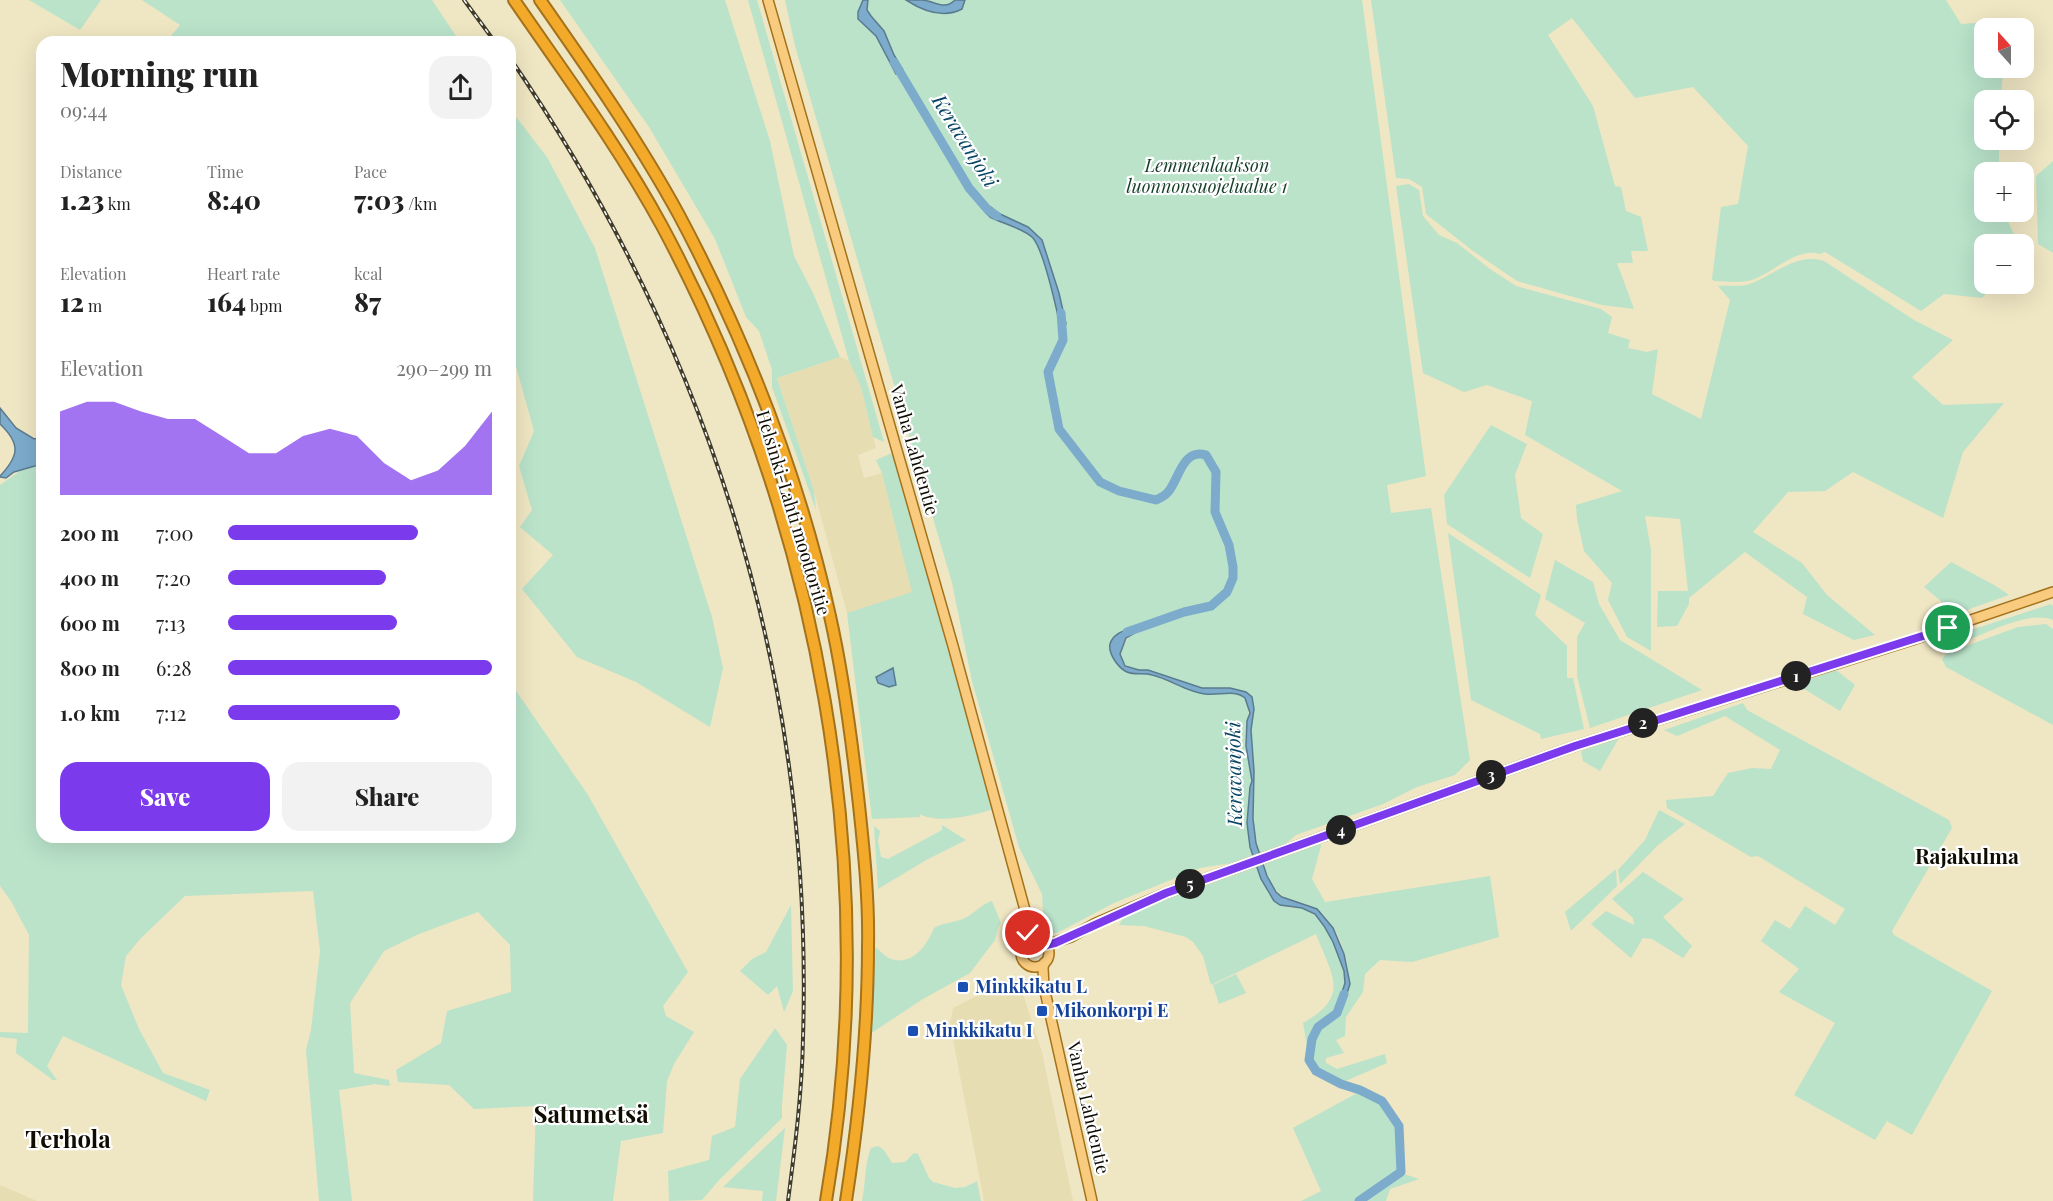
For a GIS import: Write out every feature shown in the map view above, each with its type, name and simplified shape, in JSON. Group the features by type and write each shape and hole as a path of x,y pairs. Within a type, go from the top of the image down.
{"highway":[{"name":"Helsinki-Lahti moottoritie","path":"514,0 601,127 661,224 720,346 770,477 810,621 835,769 843,846 846,912 844,1057 835,1151 826,1201"},
{"name":"Helsinki-Lahti moottoritie","path":"540,0 642,150 678,214 739,338 789,470 830,616 855,766 863,843 868,945 862,1076 846,1201"}],"main road":[{"name":"Vanha Lahdentie","path":"768,0 950,636 1025,910 1027,942"},
{"path":"1071,937 1043,943 1033,940 1027,942 1022,948 1022,958 1032,967 1046,960 1071,937 1096,923 1166,893 1476,780 1600,737 1912,640 2053,592"},
{"name":"Vanha Lahdentie","path":"1025,910 1043,943"},
{"path":"1043,943 1048,949 1046,960"},
{"name":"Vanha Lahdentie","path":"1046,960 1044,987 1092,1201"},
{"name":"Vanha Lahdentie","path":"1032,967 1044,987"}],"shaded area":[{"path":"840,357 849,361 861,387 876,448 858,455 864,478 882,473 914,595 847,613 814,491 777,378"},
{"path":"1011,978 1019,982 1042,1052 1073,1201 984,1201 950,1024 953,1008"},
{"path":"0,1185 37,1201 0,1201"}],"green space":[{"path":"29,0 101,0 80,30"},
{"path":"142,0 432,0 456,36 171,36 180,25"},
{"path":"560,0 725,0 770,141 794,256 813,293 840,357 777,378 814,491 816,510 772,387 772,370 759,331 746,317 715,239 649,127"},
{"path":"748,0 757,0 884,442 873,437 861,387 849,361"},
{"name":"Lemmenlaakson luonnonsuojelualue 1","path":"785,0 1362,0 1426,476 1387,485 1391,513 1431,508 1470,760 1455,775 1417,787 1383,804 1296,835 1284,845 1260,854 1254,830 1251,726 1254,709 1252,697 1246,692 1230,688 1202,688 1148,670 1125,666 1120,654 1135,626 1114,636 1109,649 1118,666 1130,673 1152,674 1170,683 1206,694 1236,693 1245,698 1249,715 1246,747 1252,779 1249,790 1248,824 1254,856 1238,862 1200,868 1114,903 1057,933 1044,933 1042,894 1019,847 972,681 952,583 795,46"},
{"path":"1371,0 1946,0 1961,24 1974,23 1974,78 2002,78 2002,90 1974,90 1974,150 1999,150 1999,162 1974,162 1974,222 2008,222 2014,234 1974,234 1974,294 1986,294 1982,298 1944,294 1921,311 1825,252 1801,254 1747,281 1714,281 1712,279 1721,207 1738,204 1748,146 1693,87 1635,98 1572,18 1548,35 1593,106 1615,186 1621,187 1626,211 1641,217 1648,251 1631,251 1633,263 1617,263 1634,309 1602,305 1517,281 1473,251 1426,214 1422,187 1409,179 1396,178"},
{"path":"516,117 547,157 595,248 712,617 723,668 710,727 636,682 577,657 522,589 553,555 520,527 532,510 519,466 534,431 516,366"},
{"path":"2053,161 2053,253 2038,244 2036,176"},
{"path":"1409,184 1419,190 1423,216 1439,235 1457,243 1490,269 1516,286 1601,309 1612,317 1608,333 1630,340 1628,348 1647,352 1658,349 1652,394 1701,419 1730,300 1718,286 1750,284 1795,262 1814,259 1824,261 1914,320 1953,340 1912,377 1943,405 2004,403 1963,452 1943,518 1853,472 1825,491 1788,492 1753,532 1802,563 1827,595 1875,635 1854,640 1803,614 1807,597 1745,552 1689,598 1689,604 1677,626 1657,627 1658,591 1688,591 1680,519 1645,516 1651,550 1651,651 1627,637 1608,600 1612,583 1584,551 1576,505 1622,491 1525,435 1532,401 1487,385 1464,392 1423,373 1396,186"},
{"path":"1491,425 1527,444 1515,475 1521,518 1543,534 1530,578 1447,524 1444,495"},
{"path":"892,453 993,809 976,814 946,819 920,814 920,817 872,819 847,613 912,592 882,473 876,460"},
{"path":"36,466 36,843 516,843 516,691 588,795 688,972 663,1006 666,1016 694,1032 674,1064 667,1081 663,1133 621,1141 613,1201 533,1201 536,1106 474,1109 449,1085 398,1082 396,1070 441,1043 447,1011 511,992 510,945 478,912 419,934 384,951 350,1003 354,1073 389,1080 390,1086 375,1084 339,1090 352,1201 319,1201 306,1050 311,1030 320,951 313,891 185,896 141,938 126,956 121,985 139,1029 163,1073 210,1090 206,1101 63,1036 47,1066 57,1080 53,1080 16,1053 17,1039 0,1037 0,1032 28,1033 29,935 11,901 0,886 0,485 20,471"},
{"path":"1448,533 1541,595 1535,615 1567,646 1567,678 1573,678 1584,729 1541,739 1540,734 1471,700"},
{"path":"1555,560 1593,582 1599,604 1620,640 1702,690 1590,728 1577,676 1577,637 1585,623 1545,599"},
{"path":"1951,562 2009,595 1947,617 1941,601 1924,587"},
{"path":"2051,604 2053,620 2032,618 2020,620 1964,642 1953,636"},
{"path":"2046,624 2053,629 2053,725 1946,667 1942,659 1947,653 2018,627"},
{"path":"1836,670 1855,685 1840,711 1796,684"},
{"path":"1743,703 1747,710 1949,820 1952,828 1892,931 1894,935 1992,991 1912,1135 1887,1121 1875,1140 1794,1095 1835,1023 1779,992 1799,969 1761,941 1775,920 1790,929 1805,906 1835,925 1845,909 1758,856 1751,857 1667,808 1666,800 1713,796 1728,773 1752,768 1771,769 1780,750 1725,716 1677,736 1664,730"},
{"path":"1619,738 1600,771 1583,761 1581,751"},
{"path":"1659,810 1685,824 1657,846 1620,884 1618,870 1645,840"},
{"path":"942,825 966,840 928,859 878,889 874,826 880,831 878,841 881,857 888,859 942,830"},
{"path":"1320,842 1321,846 1312,879 1325,902 1490,876 1499,937 1412,962 1380,960 1365,974 1363,992 1346,1017 1345,1036 1336,1040 1344,1053 1326,1058 1326,1063 1337,1069 1385,1054 1387,1063 1341,1083 1316,1070 1311,1055 1316,1032 1338,1013 1347,998 1349,975 1343,949 1333,928 1324,917 1284,897 1273,887 1264,862"},
{"path":"1257,865 1268,893 1291,908 1302,908 1315,914 1333,942 1344,971 1345,983 1336,1013 1317,1027 1310,1039 1308,1052 1303,1023 1328,1004 1333,984 1332,973 1316,934 1211,985 1203,956 1193,942 1186,937 1144,926 1119,925 1126,913"},
{"path":"1616,869 1617,886 1571,931 1565,912"},
{"path":"1643,872 1684,899 1663,917 1692,946 1683,958 1652,939 1643,938 1631,958 1591,924 1606,911 1634,925 1633,918 1612,899"},
{"path":"992,901 1001,923 995,940 970,973 923,999 870,1034 875,947 891,959 906,960 918,953 934,928 963,919"},
{"path":"791,905 793,991 784,1012 777,986 768,995 740,971 752,959 766,952"},
{"path":"1236,974 1246,993 1219,1004 1213,985"},
{"path":"775,1028 787,1045 782,1118 702,1200 669,1201 668,1171 709,1160 712,1136 735,1127 740,1079"},
{"path":"1359,1092 1383,1107 1390,1115 1397,1133 1399,1171 1357,1201 1301,1201 1321,1191 1293,1128"},
{"path":"785,1128 776,1201 762,1201 763,1191 723,1187"},
{"path":"878,1146 884,1150 892,1163 905,1162 914,1153 918,1154 933,1182 955,1188 965,1187 977,1181 981,1201 862,1201 869,1154 871,1148"},
{"path":"1401,1173 1419,1179 1390,1189 1386,1201 1361,1201"}],"water":[{"path":"863,0 868,0 867,10 884,31 903,70 896,74 876,36 858,19"},
{"path":"906,0 922,0 947,5 955,0 965,0 962,9 940,13 926,10"},
{"path":"991,207 998,213 1028,227 1042,240 1066,324 1060,325 1045,266 1033,238 1019,229 990,217 986,213"},
{"path":"0,408 16,428 36,438 36,466 14,472 6,478 0,477 11,462 15,450 12,438 0,424"},
{"path":"1135,626 1140,630 1126,638 1120,654 1125,666 1148,670 1202,688 1230,688 1246,692 1252,697 1254,709 1251,730 1254,771 1253,819 1256,843 1267,876 1276,892 1282,897 1317,909 1333,928 1344,954 1350,984 1343,1006 1338,1005 1345,983 1344,971 1324,926 1315,914 1302,908 1280,905 1274,901 1261,879 1250,847 1247,823 1252,781 1246,746 1247,721 1250,713 1245,698 1236,694 1198,693 1159,677 1125,671 1114,659 1110,651 1110,644 1117,635"},
{"path":"893,668 896,685 889,687 878,683 876,677"}],"waterway":[{"name":"Keravanjoki","path":"894,62 969,188 988,210 997,216"},
{"name":"Keravanjoki","path":"1061,313 1063,340 1048,372 1059,429 1100,482 1119,491 1156,500 1164,496 1172,487 1182,466 1191,456 1206,455 1216,472 1215,512 1229,545 1233,567 1233,578 1227,592 1211,606 1184,612 1127,632"},
{"name":"Keravanjoki","path":"1344,994 1337,1013 1318,1027 1312,1039 1309,1060 1316,1071 1382,1101 1399,1126 1401,1172 1359,1201"}],"railway":[{"path":"464,0 491,36"},
{"path":"516,67 581,170 643,285 694,403 736,524 768,649 790,776 802,905 803,1038 798,1120 788,1201"}],"place":[{"name":"Minkkikatu L","path":"963,987"},
{"name":"Mikonkorpi E","path":"1042,1011"},
{"name":"Minkkikatu I","path":"913,1031"}],"district":[{"name":"Rajakulma","path":"1967,857"},
{"name":"Satumetsä","path":"591,1115"},
{"name":"Terhola","path":"68,1140"}],"route":[{"path":"1028,933 1027,942 1038,940 1046,945 1055,943 1166,893 1484,778 1647,722 1948,628"}]}
